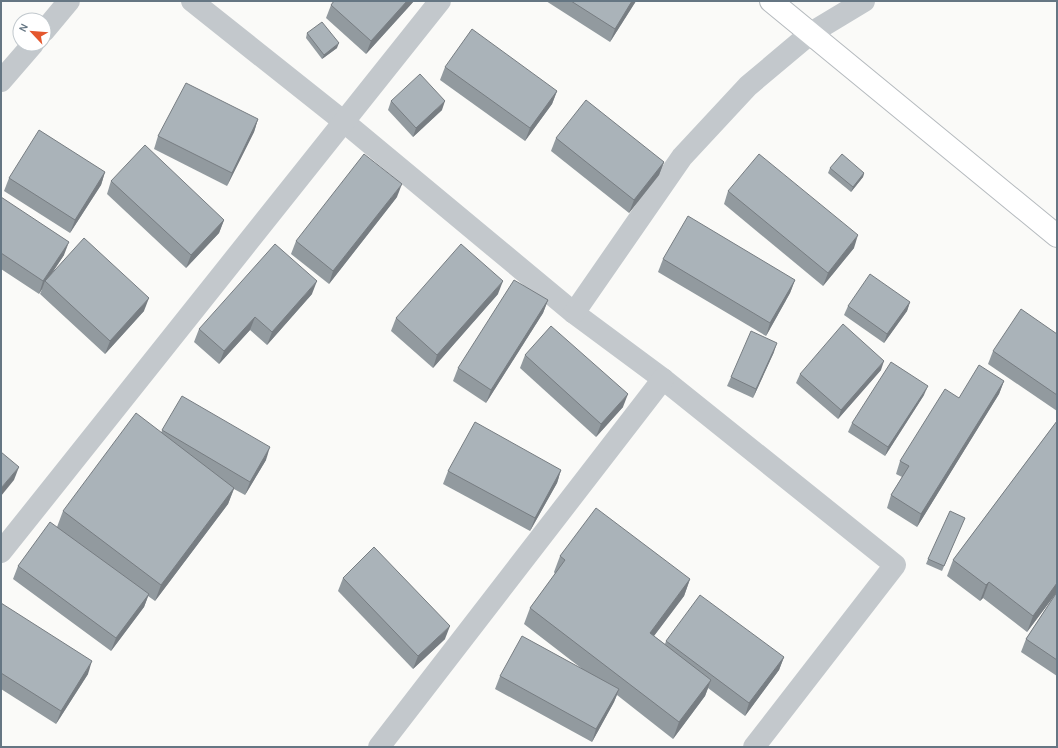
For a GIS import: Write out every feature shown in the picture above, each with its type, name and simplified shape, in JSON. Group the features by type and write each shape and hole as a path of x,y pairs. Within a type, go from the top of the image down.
{"main road":[{"path":"771,1 1057,236"}],"street":[{"path":"52,21 69,1"},
{"path":"192,1 343,122 574,312 663,379 895,565 754,747"},
{"path":"1,552 440,1"},
{"path":"574,312 682,158 748,86 811,33 864,1"},
{"path":"1,81 26,52"},
{"path":"379,747 663,379"}],"building":[{"path":"334,1 407,1 371,41 331,5"},
{"path":"571,1 632,1 615,29"},
{"path":"322,22 339,43 324,55 307,33"},
{"path":"472,29 557,91 530,128 445,67"},
{"path":"420,74 445,101 416,128 391,101"},
{"path":"186,83 258,119 232,173 158,136"},
{"path":"586,100 664,162 634,200 556,138"},
{"path":"39,130 105,172 75,220 9,178"},
{"path":"145,145 224,220 191,255 111,181"},
{"path":"364,154 402,184 333,271 296,241"},
{"path":"759,154 858,235 828,273 728,191"},
{"path":"842,154 864,173 853,187 830,168"},
{"path":"1,197 69,242 43,281 1,253"},
{"path":"688,216 795,280 770,323 663,259"},
{"path":"84,238 149,298 110,341 45,281"},
{"path":"275,244 317,281 272,332 255,317 224,351 199,329"},
{"path":"461,244 503,281 437,355 396,318"},
{"path":"870,274 910,302 887,334 848,306"},
{"path":"514,280 548,300 491,390 458,368"},
{"path":"1021,309 1057,334 1057,395 993,351"},
{"path":"843,324 884,361 841,410 800,374"},
{"path":"551,326 628,394 601,424 525,355"},
{"path":"751,331 777,343 756,389 731,377"},
{"path":"891,362 928,386 888,447 852,423"},
{"path":"979,365 1004,381 921,514 891,495 909,466 900,461 945,389 959,398"},
{"path":"182,396 270,447 250,482 162,430"},
{"path":"136,413 234,488 161,585 63,511"},
{"path":"1057,421 1057,583 1033,616 989,582 986,585 953,560"},
{"path":"475,422 561,470 535,518 448,471"},
{"path":"1,452 19,467 1,488"},
{"path":"596,508 690,579 650,633 711,680 679,722 530,608 565,560 560,556"},
{"path":"950,511 965,518 944,566 928,559"},
{"path":"50,522 149,594 116,638 18,566"},
{"path":"374,547 450,626 418,656 343,578"},
{"path":"1057,592 1057,660 1026,639"},
{"path":"700,595 784,657 749,703 666,641"},
{"path":"1,603 92,661 61,711 1,673"},
{"path":"522,636 619,689 596,729 500,676"}]}
